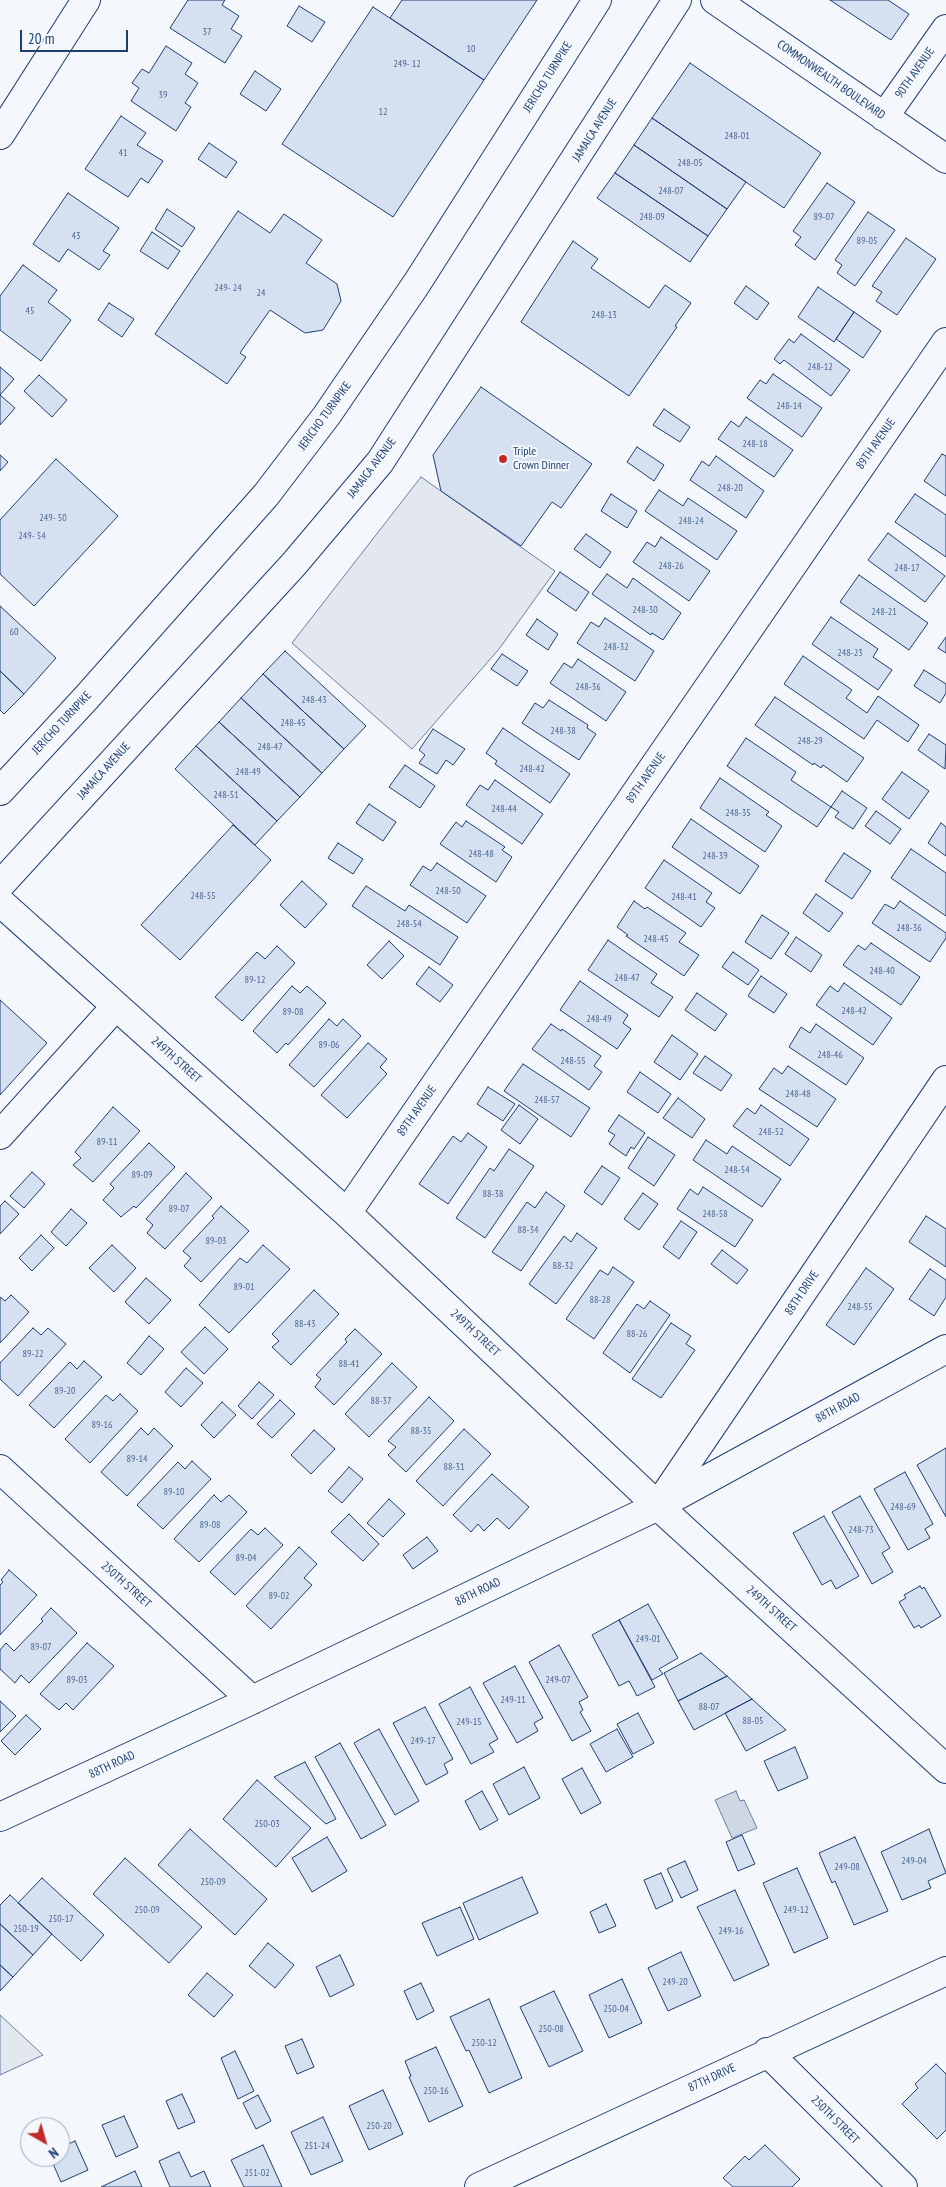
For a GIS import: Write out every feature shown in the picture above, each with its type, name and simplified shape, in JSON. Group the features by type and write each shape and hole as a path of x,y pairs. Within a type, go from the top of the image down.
{"street":[{"path":"0,135 86,0"},
{"name":"JERICHO TURNPIKE","path":"0,791 87,697 266,495 327,415 417,283 597,0"},
{"name":"JAMAICA AVENUE","path":"0,885 287,571 380,462 677,0"},
{"name":"COMMONWEALTH BOULEVARD","path":"715,0 946,160"},
{"name":"90TH AVENUE","path":"884,117 946,29"},
{"name":"89TH AVENUE","path":"347,1213 946,342"},
{"name":"249TH STREET","path":"0,902 347,1213 658,1506 946,1768"},
{"path":"0,1135 116,1006"},
{"name":"88TH DRIVE","path":"658,1506 946,1080"},
{"name":"88TH ROAD","path":"0,1817 252,1700 658,1506 946,1349"},
{"name":"250TH STREET","path":"0,1470 252,1700"},
{"name":"87TH DRIVE","path":"479,2187 946,1970"},
{"name":"250TH STREET","path":"768,2052 903,2187"}],"shaded area":[{"path":"421,477 555,571 499,649 412,749 292,643"},
{"path":"736,1791 740,1801 744,1800 757,1828 732,1838 715,1800"},
{"path":"0,2015 43,2055 0,2075"}],"building":[{"path":"188,0 225,0 222,5 239,16 231,29 242,36 225,63 170,28"},
{"path":"402,0 537,0 484,80 390,18"},
{"path":"830,0 888,0 909,14 891,40"},
{"path":"299,6 325,22 312,42 287,26"},
{"path":"373,7 484,80 393,217 282,144"},
{"path":"166,46 192,63 185,74 198,83 185,103 191,107 176,131 131,101 139,88 132,83 142,69 149,73"},
{"path":"690,63 821,153 784,208 652,118"},
{"path":"255,71 281,89 266,111 240,94"},
{"path":"121,116 146,133 137,145 163,161 148,183 141,178 128,197 85,169"},
{"path":"652,118 746,182 727,209 634,145"},
{"path":"209,143 237,162 226,178 198,159"},
{"path":"634,145 727,209 708,236 615,173"},
{"path":"615,173 708,236 690,262 597,198"},
{"path":"827,183 855,202 815,260 795,245 801,237 793,231"},
{"path":"68,193 119,228 103,251 110,255 99,270 68,249 59,262 33,244"},
{"path":"167,209 195,228 182,247 155,229"},
{"path":"238,211 270,233 284,214 322,240 306,263 337,284 341,301 323,330 305,333 270,310 240,353 246,357 227,384 155,334"},
{"path":"868,212 895,230 855,286 837,273 842,265 835,260"},
{"path":"152,232 180,251 168,269 140,251"},
{"path":"906,238 936,259 897,315 876,301 882,292 872,286"},
{"path":"573,241 598,259 591,268 649,308 665,285 691,303 675,326 677,327 629,396 521,322"},
{"path":"23,265 57,290 48,302 71,320 41,361 0,330 0,296"},
{"path":"746,286 769,303 757,320 734,303"},
{"path":"818,287 854,312 834,342 798,317"},
{"path":"109,303 134,319 122,337 98,320"},
{"path":"854,312 881,331 863,358 836,339"},
{"path":"801,334 850,370 831,396 784,360 780,364 774,359 789,339 794,343"},
{"path":"0,367 14,379 0,395"},
{"path":"773,374 822,408 802,437 747,398 760,380 766,384"},
{"path":"39,375 67,400 52,417 24,391"},
{"path":"481,387 592,464 561,508 552,502 521,546 441,491 433,455"},
{"path":"0,395 15,408 0,425"},
{"path":"664,409 690,427 680,442 653,425"},
{"path":"746,417 793,450 774,477 718,439 731,421 739,427"},
{"path":"637,447 664,465 654,481 627,462"},
{"path":"942,454 946,456 946,496 924,481"},
{"path":"0,455 8,462 0,471"},
{"path":"716,456 764,491 746,518 690,480 702,461 709,466"},
{"path":"56,459 118,516 34,606 0,574 0,520"},
{"path":"659,490 683,506 688,498 737,531 717,560 645,511"},
{"path":"611,494 637,511 627,528 601,511"},
{"path":"915,494 946,515 946,557 895,522"},
{"path":"888,533 945,576 925,602 868,560"},
{"path":"586,534 611,552 600,568 574,549"},
{"path":"661,537 710,571 689,601 633,562 647,542 655,547"},
{"path":"560,572 589,592 576,611 547,591"},
{"path":"607,574 627,588 633,578 681,613 663,640 652,633 651,635 592,594"},
{"path":"859,575 928,623 909,650 840,602"},
{"path":"0,606 56,658 24,694 0,671"},
{"path":"831,617 878,649 873,657 892,670 878,690 812,644"},
{"path":"605,618 654,651 635,681 577,643 591,622 599,627"},
{"path":"537,619 558,634 548,650 526,635"},
{"path":"946,637 946,653 938,648"},
{"path":"285,651 366,726 344,749 263,674"},
{"path":"502,654 528,671 517,686 491,669"},
{"path":"803,656 852,690 846,698 867,713 878,696 919,725 908,742 877,720 864,739 784,684"},
{"path":"578,659 626,692 606,721 550,683 564,663 572,668"},
{"path":"924,670 946,684 946,693 940,703 914,686"},
{"path":"0,671 24,694 4,714 0,710"},
{"path":"263,674 344,749 322,773 241,698"},
{"path":"775,697 864,758 847,782 823,765 821,768 814,763 813,765 755,725"},
{"path":"241,698 322,773 300,797 219,722"},
{"path":"549,700 588,725 587,728 596,734 579,760 522,723 535,703 543,708"},
{"path":"219,722 300,797 277,821 196,746"},
{"path":"503,728 570,774 550,803 495,764 497,761 486,753"},
{"path":"433,729 465,749 453,765 446,760 437,774 419,763 425,755 419,750"},
{"path":"929,734 946,745 945,769 918,750"},
{"path":"746,738 796,772 791,780 831,807 817,827 727,766"},
{"path":"196,746 277,821 255,845 175,769"},
{"path":"405,765 435,786 420,808 389,787"},
{"path":"902,772 929,791 909,819 882,799"},
{"path":"720,778 769,812 766,815 782,826 765,852 700,808"},
{"path":"495,780 543,814 522,844 466,805 480,785 488,790"},
{"path":"842,791 867,808 853,829 835,817 839,812 831,807"},
{"path":"369,804 396,822 383,841 356,823"},
{"path":"876,811 901,829 890,844 865,826"},
{"path":"691,819 759,866 740,894 672,847"},
{"path":"466,821 505,847 502,850 512,857 496,882 440,844 456,822 462,827"},
{"path":"941,823 946,827 946,856 928,843"},
{"path":"233,825 271,860 180,960 141,925"},
{"path":"338,843 363,859 353,874 328,858"},
{"path":"911,849 946,873 946,916 891,878"},
{"path":"844,853 871,871 852,899 825,881"},
{"path":"664,860 712,893 706,902 715,908 701,927 645,888"},
{"path":"437,863 486,896 467,923 410,885 423,866 431,871"},
{"path":"302,881 327,904 305,928 280,905"},
{"path":"366,886 405,911 409,905 458,937 440,965 352,906"},
{"path":"816,894 843,913 829,932 803,913"},
{"path":"634,901 645,909 647,907 686,933 679,942 699,955 684,976 626,936 628,935 617,927"},
{"path":"900,901 946,933 946,938 930,962 872,923 885,904 894,909"},
{"path":"762,915 789,933 771,959 745,942"},
{"path":"796,937 822,955 811,972 785,954"},
{"path":"608,940 657,974 651,983 673,997 659,1017 588,970"},
{"path":"389,941 404,956 382,979 367,965"},
{"path":"871,943 920,977 901,1005 843,965 858,945 865,950"},
{"path":"277,946 295,963 242,1021 215,997 257,952 265,959"},
{"path":"733,952 759,970 748,985 722,967"},
{"path":"429,967 453,985 440,1002 416,984"},
{"path":"761,976 787,994 774,1013 748,996"},
{"path":"580,981 628,1015 623,1023 631,1029 617,1049 560,1010"},
{"path":"844,983 892,1018 873,1045 816,1005 830,986 838,992"},
{"path":"292,986 300,993 307,986 326,1003 288,1045 286,1043 277,1053 253,1031"},
{"path":"697,993 727,1014 715,1031 685,1010"},
{"path":"0,1000 47,1043 0,1095"},
{"path":"329,1019 337,1026 343,1019 361,1036 314,1087 289,1065"},
{"path":"551,1024 561,1031 562,1029 601,1056 594,1066 602,1072 589,1090 532,1049"},
{"path":"816,1024 864,1058 846,1085 789,1047 801,1027 810,1033"},
{"path":"672,1035 698,1054 680,1080 654,1062"},
{"path":"368,1043 387,1059 380,1067 387,1074 347,1118 321,1095"},
{"path":"705,1056 732,1075 721,1091 693,1073"},
{"path":"523,1064 590,1108 571,1137 504,1091"},
{"path":"788,1066 836,1099 817,1127 759,1089 774,1068 782,1074"},
{"path":"640,1072 671,1094 658,1113 627,1092"},
{"path":"488,1087 515,1104 503,1121 477,1104"},
{"path":"678,1098 705,1119 692,1138 663,1118"},
{"path":"519,1105 538,1119 520,1144 501,1130"},
{"path":"761,1105 809,1139 790,1166 733,1126 747,1108 755,1114"},
{"path":"113,1107 140,1131 93,1182 73,1165 81,1158 75,1152"},
{"path":"619,1115 645,1133 634,1149 631,1147 626,1156 609,1144 615,1135 608,1131"},
{"path":"468,1133 487,1147 448,1204 419,1184 453,1136 461,1142"},
{"path":"648,1137 675,1155 654,1186 628,1168"},
{"path":"706,1140 727,1154 732,1146 781,1179 762,1207 693,1160"},
{"path":"149,1143 175,1167 136,1208 134,1206 121,1217 103,1200 114,1188 110,1184"},
{"path":"509,1149 534,1166 485,1238 456,1218 490,1168 494,1171"},
{"path":"602,1166 620,1178 602,1205 584,1192"},
{"path":"32,1172 45,1184 24,1208 10,1196"},
{"path":"186,1173 212,1198 165,1249 147,1233 153,1225 146,1219"},
{"path":"703,1187 753,1220 735,1247 677,1209 690,1189 698,1195"},
{"path":"546,1192 565,1206 521,1271 492,1252 527,1202 535,1208"},
{"path":"643,1193 658,1204 639,1230 624,1219"},
{"path":"5,1201 19,1214 0,1234 0,1206"},
{"path":"221,1206 249,1231 201,1282 184,1266 191,1258 183,1251 214,1218 212,1216"},
{"path":"71,1209 87,1223 66,1246 51,1232"},
{"path":"926,1216 946,1229 946,1267 909,1242"},
{"path":"681,1221 697,1232 679,1259 663,1247"},
{"path":"577,1233 597,1248 556,1304 529,1284 564,1236 571,1242"},
{"path":"41,1235 54,1248 32,1271 19,1258"},
{"path":"112,1245 136,1268 114,1292 89,1268"},
{"path":"263,1245 290,1269 229,1333 199,1305 240,1258 247,1263"},
{"path":"722,1250 748,1270 737,1284 711,1264"},
{"path":"613,1267 634,1282 594,1339 566,1319 600,1270 608,1275"},
{"path":"866,1268 894,1289 854,1345 826,1325"},
{"path":"930,1269 946,1280 946,1297 934,1316 909,1299"},
{"path":"146,1278 171,1300 149,1324 125,1302"},
{"path":"314,1290 339,1314 291,1365 272,1347 279,1341 272,1334"},
{"path":"11,1295 29,1312 0,1343 0,1297 5,1301"},
{"path":"650,1301 670,1315 630,1373 603,1353 637,1304 644,1309"},
{"path":"671,1323 691,1336 686,1344 695,1350 661,1398 632,1379"},
{"path":"205,1327 228,1349 204,1374 181,1352"},
{"path":"33,1328 41,1335 48,1328 66,1344 18,1396 0,1379 0,1363"},
{"path":"355,1329 382,1354 334,1405 315,1387 321,1379 316,1375 347,1342 345,1339"},
{"path":"149,1336 164,1349 141,1375 127,1363"},
{"path":"84,1361 102,1377 54,1428 29,1405 70,1362 77,1369"},
{"path":"392,1363 417,1387 369,1437 345,1414"},
{"path":"186,1368 203,1383 181,1407 165,1392"},
{"path":"259,1382 274,1395 252,1419 238,1406"},
{"path":"120,1394 138,1411 90,1463 65,1439 106,1395 113,1401"},
{"path":"429,1397 454,1421 406,1472 388,1455 396,1447 388,1441"},
{"path":"280,1400 295,1414 272,1438 257,1424"},
{"path":"222,1402 236,1415 214,1438 201,1425"},
{"path":"141,1428 148,1435 154,1428 173,1446 127,1496 101,1472"},
{"path":"464,1429 491,1454 443,1506 416,1481"},
{"path":"314,1430 335,1449 311,1474 291,1455"},
{"path":"946,1448 946,1517 917,1465"},
{"path":"192,1461 211,1479 163,1529 137,1505 178,1462 185,1469"},
{"path":"349,1467 363,1479 342,1503 328,1491"},
{"path":"905,1472 933,1524 925,1529 930,1538 908,1550 874,1489"},
{"path":"492,1474 529,1507 509,1529 497,1518 484,1531 478,1524 471,1532 453,1515"},
{"path":"214,1495 221,1502 229,1495 247,1512 199,1562 174,1539"},
{"path":"860,1496 890,1548 882,1553 893,1572 872,1584 832,1512"},
{"path":"389,1499 405,1514 383,1537 367,1523"},
{"path":"349,1514 379,1544 363,1561 331,1532"},
{"path":"824,1516 859,1576 836,1589 831,1580 822,1585 793,1533"},
{"path":"265,1528 283,1545 235,1595 210,1572 251,1529 258,1535"},
{"path":"427,1537 438,1551 413,1569 403,1555"},
{"path":"299,1547 317,1564 304,1578 312,1585 271,1629 246,1606"},
{"path":"9,1570 37,1595 0,1635 0,1585 3,1582 1,1580"},
{"path":"920,1586 922,1589 924,1587 941,1616 921,1628 919,1625 914,1628 899,1602 906,1598 904,1595"},
{"path":"648,1604 678,1658 659,1669 663,1674 652,1680 619,1620"},
{"path":"51,1608 77,1633 29,1683 21,1675 15,1683 0,1669 0,1650 6,1643 14,1651 43,1621 41,1619"},
{"path":"619,1620 655,1687 637,1696 629,1681 619,1686 592,1635"},
{"path":"87,1643 114,1666 73,1710 66,1703 59,1710 40,1694"},
{"path":"559,1645 588,1697 579,1702 583,1710 580,1712 591,1731 572,1741 529,1662"},
{"path":"701,1653 727,1676 678,1701 664,1673"},
{"path":"515,1666 543,1718 534,1723 538,1731 517,1743 483,1683"},
{"path":"727,1676 752,1699 694,1730 678,1701"},
{"path":"470,1687 498,1739 489,1744 494,1752 471,1764 439,1704"},
{"path":"752,1699 786,1730 746,1751 725,1713"},
{"path":"0,1701 16,1716 0,1732"},
{"path":"425,1707 453,1759 444,1764 448,1773 426,1785 393,1723"},
{"path":"638,1713 654,1743 633,1754 617,1724"},
{"path":"26,1715 41,1729 15,1755 1,1741"},
{"path":"379,1729 419,1801 395,1815 354,1743"},
{"path":"617,1729 633,1757 606,1772 590,1744"},
{"path":"340,1743 386,1825 361,1839 315,1757"},
{"path":"795,1747 808,1778 778,1791 764,1761"},
{"path":"305,1762 336,1819 326,1824 274,1777"},
{"path":"524,1767 540,1798 509,1815 493,1784"},
{"path":"582,1768 601,1803 581,1814 562,1779"},
{"path":"257,1780 311,1828 276,1867 223,1819"},
{"path":"482,1791 498,1820 480,1830 465,1801"},
{"path":"190,1829 267,1899 235,1935 158,1865"},
{"path":"929,1829 946,1873 928,1881 931,1888 902,1900 881,1852"},
{"path":"742,1835 755,1864 738,1871 726,1842"},
{"path":"327,1837 347,1871 312,1892 292,1858"},
{"path":"855,1837 888,1911 854,1925 835,1881 832,1883 819,1853"},
{"path":"125,1858 202,1927 169,1963 93,1894"},
{"path":"685,1861 698,1890 681,1898 667,1869"},
{"path":"797,1868 828,1938 794,1953 763,1883"},
{"path":"661,1873 673,1901 656,1909 644,1880"},
{"path":"522,1877 538,1913 479,1940 463,1903"},
{"path":"42,1878 104,1935 81,1961 18,1903"},
{"path":"735,1890 769,1965 734,1981 697,1907"},
{"path":"10,1895 52,1934 33,1955 0,1924 0,1905"},
{"path":"606,1904 616,1926 599,1933 590,1912"},
{"path":"460,1907 474,1939 437,1956 422,1923"},
{"path":"0,1924 33,1955 13,1977 0,1965"},
{"path":"268,1943 294,1965 275,1988 249,1966"},
{"path":"681,1952 701,1996 668,2011 648,1968"},
{"path":"340,1955 354,1985 330,1997 316,1967"},
{"path":"0,1965 13,1977 0,1991"},
{"path":"207,1973 233,1995 214,2017 188,1995"},
{"path":"622,1979 642,2023 609,2038 589,1995"},
{"path":"421,1983 434,2011 417,2020 404,1991"},
{"path":"554,1991 583,2051 549,2067 520,2007"},
{"path":"489,1999 522,2078 489,2093 469,2050 466,2051 450,2017"},
{"path":"302,2039 314,2067 297,2074 285,2046"},
{"path":"436,2047 463,2106 429,2122 409,2077 411,2076 405,2061"},
{"path":"235,2051 254,2091 238,2099 221,2058"},
{"path":"936,2064 946,2074 946,2130 937,2139 902,2104 918,2088 915,2084"},
{"path":"383,2090 403,2134 369,2150 349,2106"},
{"path":"182,2094 195,2122 178,2129 166,2101"},
{"path":"258,2095 271,2121 256,2129 243,2103"},
{"path":"124,2116 138,2147 116,2157 102,2125"},
{"path":"323,2117 343,2161 311,2175 291,2132"},
{"path":"75,2141 88,2170 61,2182 54,2167 70,2167 70,2143"},
{"path":"263,2145 282,2187 244,2187 231,2160"},
{"path":"765,2145 800,2179 792,2187 733,2187 723,2178 745,2156 749,2160"},
{"path":"179,2152 191,2177 204,2171 211,2187 170,2187 159,2161"},
{"path":"135,2171 142,2187 101,2187"}],"place":[{"name":"Triple Crown Dinner","path":"503,459"}]}
